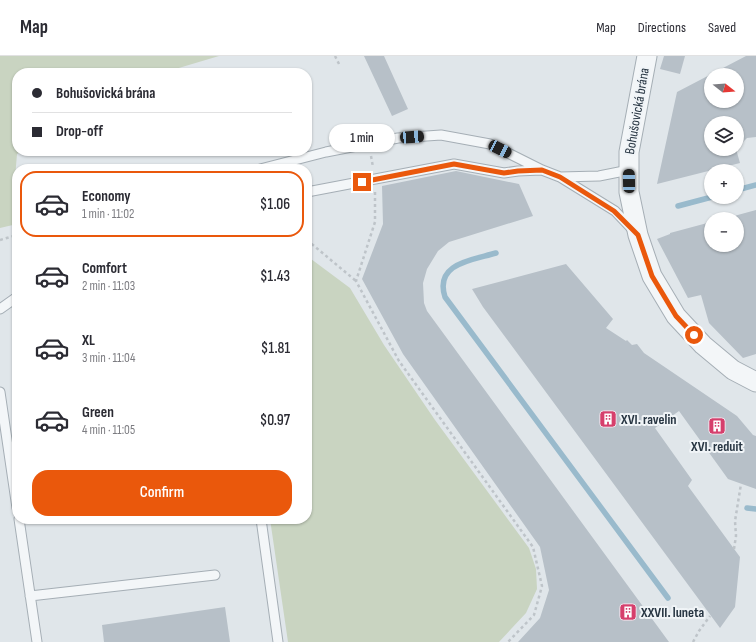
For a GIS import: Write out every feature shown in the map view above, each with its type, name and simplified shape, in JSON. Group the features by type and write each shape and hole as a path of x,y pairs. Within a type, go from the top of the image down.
{"street":[{"name":"Bohušovická brána","path":"647,56 629,152 629,192 638,235 652,276 676,316 703,345 733,370 756,382"}],"lane":[{"path":"312,156 398,138 441,135 490,144 542,170 560,177 614,211 638,235"},
{"path":"279,164 310,156"},
{"path":"312,191 454,164 504,173 542,170"},
{"path":"560,177 599,176 629,170"},
{"path":"0,309 12,301"},
{"path":"0,392 12,474"},
{"path":"20,524 37,642"},
{"path":"262,524 278,642"},
{"path":"30,596 215,575"}],"path":[{"path":"335,56 340,66"},
{"path":"356,281 375,222 376,179 369,144"},
{"path":"0,240 12,236"},
{"path":"312,244 356,281 399,361 533,547 542,586 534,614 508,642"},
{"path":"734,549 736,536 735,521 741,484"},
{"path":"693,642 710,616"}],"green space":[{"path":"0,56 219,56 179,68 12,68 12,156 17,156 16,164 12,164 12,225 0,228"},
{"path":"312,260 350,288 384,345 435,420 529,548 536,569 537,589 526,613 499,642 288,642 271,524 312,524"}],"building":[{"path":"364,56 384,56 408,109 392,116"},
{"path":"664,56 685,56 680,74 660,69"},
{"path":"746,56 756,56 756,137 747,138 744,141 744,116 704,116 704,156 738,156 740,163 704,164 704,172 657,184 677,92 704,78 704,108 744,108 744,68 723,68"},
{"path":"456,171 519,184 533,216 449,242 438,251 427,269 423,283 424,303 427,311 669,642 518,642 540,618 549,590 540,547 403,354 362,279 383,224 382,186"},
{"path":"756,210 756,354 743,358 709,323 701,295 688,298 657,239 670,233 704,224 704,252 744,252 744,213"},
{"name":"XVI. ravelin","path":"566,264 613,319 606,328 626,341 627,340 632,345 637,344 644,353 737,416 753,435 756,436 756,489 728,479 679,411 655,428 692,480 688,486 740,557 735,607 720,628 483,307 472,289"},
{"path":"225,607 230,642 104,642 102,625"}],"waterway":[{"path":"744,188 756,185"},
{"path":"678,206 704,199"},
{"path":"496,253 467,261 450,270 445,277 443,286 445,297 668,598"},
{"path":"747,508 756,509"}],"place":[{"name":"XVI. ravelin","path":"608,419"},
{"name":"XVI. reduit","path":"717,426"},
{"name":"XXVII. luneta","path":"628,612"}],"route":[{"path":"362,182 454,164 504,173 542,170 560,177 614,211 638,235 652,276 676,316 694,335"}]}
